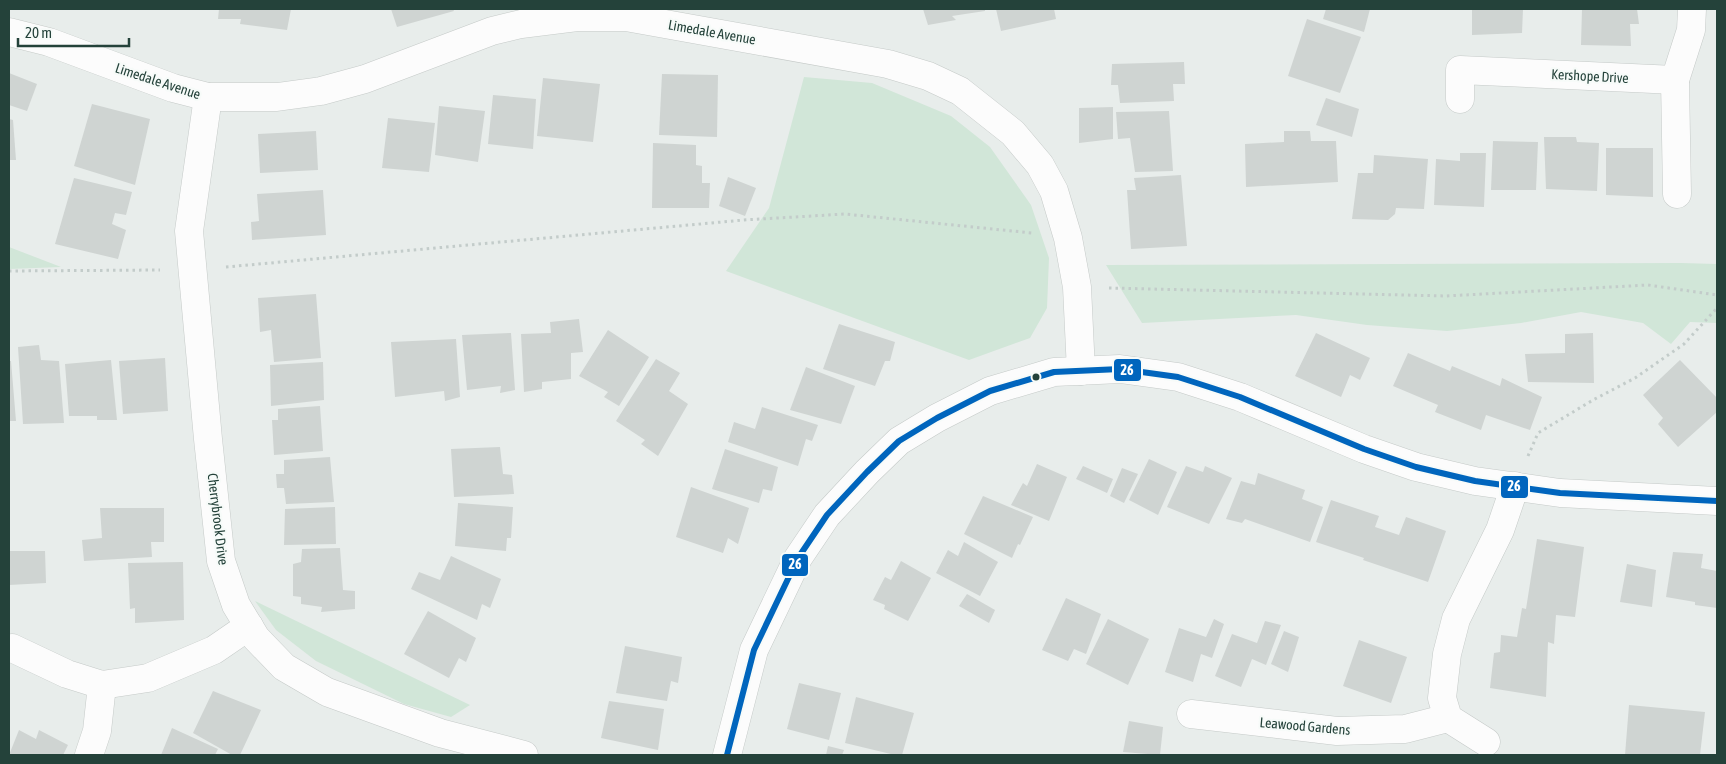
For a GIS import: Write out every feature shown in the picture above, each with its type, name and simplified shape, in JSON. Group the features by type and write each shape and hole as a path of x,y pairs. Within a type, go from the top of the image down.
{"street":[{"path":"1677,194 1674,80 1691,30 1692,9"},
{"name":"Limedale Avenue","path":"9,32 49,42 173,88 208,96 277,97 321,91 365,79 492,31 522,24 577,17 626,17 888,64 928,76 960,90 1013,133 1040,165 1054,191 1068,238 1077,287 1081,371"},
{"name":"Kershope Drive","path":"1460,99 1460,70 1674,80"},
{"name":"Cherrybrook Drive","path":"208,96 189,231 221,561 236,605 256,638 284,667 327,692 440,733 476,749 524,755"},
{"path":"727,755 754,650 798,558 827,515 899,441 937,418 990,391 1054,372 1120,369 1178,377 1240,397 1364,449 1416,467 1475,481 1560,493 1717,501"},
{"path":"1486,742 1448,718 1442,698 1447,654 1456,618 1500,530 1515,486"},
{"path":"12,648 67,674 102,685 148,678 214,650 249,626"},
{"path":"89,755 98,731 102,685"},
{"name":"Leawood Gardens","path":"1191,714 1337,731 1405,729 1448,718"}],"path":[{"path":"9,271 193,270 744,220 845,214 1042,234"},
{"path":"1077,287 1446,296 1648,285 1717,295"},
{"path":"1515,486 1538,433 1593,400 1635,378 1684,344 1717,308"}],"green space":[{"path":"804,77 872,83 951,116 990,147 1031,205 1049,258 1047,308 1030,338 969,360 726,271 769,208"},
{"path":"9,247 61,267 9,269"},
{"path":"1717,264 1717,323 1690,322 1671,344 1643,323 1581,312 1521,323 1447,331 1367,325 1296,315 1142,323 1106,265"},
{"path":"255,601 470,705 451,717 404,704 316,661 276,630"}],"building":[{"path":"219,9 291,9 287,30 240,24 241,19 218,19"},
{"path":"391,9 453,9 454,11 397,27"},
{"path":"923,9 985,9 985,11 952,16 956,20 928,25"},
{"path":"996,9 1054,9 1056,19 1001,31"},
{"path":"1326,9 1370,9 1364,32 1323,19"},
{"path":"1472,9 1523,9 1522,33 1472,35"},
{"path":"1582,9 1637,9 1639,24 1630,24 1631,46 1581,45"},
{"path":"1307,19 1361,37 1340,93 1288,76"},
{"path":"1184,62 1185,84 1173,84 1174,101 1120,103 1118,85 1111,85 1112,64"},
{"path":"9,73 37,84 27,111 9,105"},
{"path":"662,74 718,75 717,137 659,135"},
{"path":"543,78 600,84 593,142 537,136"},
{"path":"493,95 536,99 533,149 488,144"},
{"path":"1326,98 1359,109 1352,137 1316,125"},
{"path":"92,104 150,119 135,185 74,166"},
{"path":"439,106 485,111 478,162 435,155"},
{"path":"1113,107 1113,139 1079,143 1079,108"},
{"path":"1169,111 1173,171 1135,172 1130,138 1118,139 1116,112"},
{"path":"388,118 435,123 429,172 382,168"},
{"path":"9,119 13,120 16,160 9,160"},
{"path":"316,131 318,170 260,173 258,134"},
{"path":"1284,131 1310,131 1311,141 1336,141 1338,182 1246,187 1245,144 1284,142"},
{"path":"1544,137 1576,137 1577,142 1599,143 1597,191 1546,189"},
{"path":"1493,141 1538,142 1536,190 1491,190"},
{"path":"653,143 696,145 696,165 702,166 702,183 710,183 709,208 652,208"},
{"path":"1606,148 1653,148 1653,197 1606,195"},
{"path":"1460,153 1486,153 1484,207 1434,205 1436,159 1460,161"},
{"path":"1374,155 1428,159 1424,209 1396,208 1395,214 1388,220 1352,219 1358,173 1373,173"},
{"path":"1181,175 1187,246 1131,249 1127,190 1136,190 1134,178"},
{"path":"728,177 756,188 745,216 719,206"},
{"path":"74,178 132,192 126,215 115,213 112,224 126,230 118,259 55,244"},
{"path":"323,190 326,235 252,240 251,222 259,221 257,194"},
{"path":"316,294 321,358 274,362 271,330 260,332 258,298"},
{"path":"579,319 583,352 571,353 571,379 542,382 542,389 524,392 521,334 551,333 550,322"},
{"path":"839,324 895,342 890,361 885,361 875,386 823,369"},
{"path":"608,330 649,357 619,406 604,397 608,392 579,376"},
{"path":"511,333 515,390 500,393 501,386 467,390 462,335"},
{"path":"1316,333 1370,358 1360,380 1350,375 1341,397 1295,376"},
{"path":"1593,333 1594,383 1528,382 1525,354 1565,353 1565,334"},
{"path":"456,339 460,397 445,401 444,391 395,397 391,342"},
{"path":"39,345 41,360 59,361 64,423 23,424 18,347"},
{"path":"1408,353 1450,371 1452,366 1500,386 1502,378 1542,397 1530,430 1486,415 1481,430 1435,412 1438,405 1393,386"},
{"path":"165,358 168,411 123,414 119,361"},
{"path":"656,359 680,373 669,391 688,404 658,456 641,444 645,440 616,421"},
{"path":"111,360 117,420 97,420 97,416 69,416 65,364"},
{"path":"1680,360 1717,398 1717,412 1678,447 1658,424 1663,418 1643,395"},
{"path":"9,361 11,361 16,421 9,421"},
{"path":"323,362 324,400 271,406 270,365"},
{"path":"806,367 855,386 841,424 790,410"},
{"path":"320,406 323,451 274,455 272,420 278,420 278,409"},
{"path":"762,407 818,425 812,441 806,439 798,466 728,442 734,422 755,429"},
{"path":"500,447 503,474 512,475 514,494 454,497 451,449"},
{"path":"725,449 778,467 772,491 763,489 759,503 712,489"},
{"path":"330,457 334,502 286,504 284,488 277,488 276,474 284,474 284,460"},
{"path":"1149,459 1177,472 1158,515 1129,500"},
{"path":"1037,464 1067,477 1049,521 1011,505 1023,483 1027,486"},
{"path":"1083,466 1113,479 1107,493 1076,479"},
{"path":"1186,466 1203,472 1205,466 1232,478 1209,524 1167,507"},
{"path":"1122,468 1138,474 1124,503 1110,496"},
{"path":"1258,473 1305,490 1302,499 1323,507 1310,542 1245,519 1242,523 1226,519 1241,481 1255,485"},
{"path":"691,487 749,508 738,544 728,538 723,553 676,537"},
{"path":"983,496 1033,517 1012,558 964,534"},
{"path":"1331,500 1379,516 1375,527 1399,535 1406,517 1446,531 1428,582 1316,542"},
{"path":"458,503 513,507 511,538 507,538 506,551 455,546"},
{"path":"335,507 336,544 284,545 285,509"},
{"path":"100,508 164,508 164,542 151,542 152,557 84,561 82,540 102,538"},
{"path":"1537,539 1584,547 1575,617 1556,615 1554,644 1548,642 1546,697 1490,688 1494,653 1500,652 1501,635 1517,637 1522,608 1526,609"},
{"path":"964,542 998,562 980,596 936,573 948,550 958,556"},
{"path":"340,548 343,590 355,591 355,609 321,612 322,607 301,604 301,597 293,596 293,564 301,562 302,549"},
{"path":"9,551 45,551 46,583 9,585"},
{"path":"1673,552 1703,554 1701,568 1717,571 1717,608 1695,605 1695,602 1666,597"},
{"path":"451,556 501,579 490,608 482,604 477,620 411,589 419,572 440,580"},
{"path":"901,561 931,578 908,621 884,609 885,605 873,600 885,577 891,580"},
{"path":"183,562 184,620 135,623 135,608 130,609 128,563"},
{"path":"1627,564 1656,570 1652,607 1620,602"},
{"path":"967,594 995,610 989,623 959,606"},
{"path":"1066,598 1101,614 1086,654 1074,649 1068,661 1042,650"},
{"path":"428,611 476,638 466,662 459,658 449,678 404,654"},
{"path":"1108,619 1149,639 1128,685 1086,664"},
{"path":"1214,619 1224,624 1212,658 1201,654 1193,682 1165,672 1179,628 1206,637"},
{"path":"1265,621 1281,625 1266,665 1252,659 1241,687 1215,676 1232,634 1257,643"},
{"path":"1284,631 1299,637 1288,672 1271,664"},
{"path":"1359,640 1407,657 1391,703 1343,686"},
{"path":"625,646 682,657 678,683 671,681 667,701 616,693"},
{"path":"799,683 841,693 829,740 787,729"},
{"path":"213,691 261,710 240,755 232,755 193,733"},
{"path":"856,697 914,713 902,755 845,743"},
{"path":"609,701 664,709 658,750 601,738"},
{"path":"1629,705 1705,712 1700,755 1625,755"},
{"path":"1129,721 1163,727 1160,755 1123,752"},
{"path":"172,728 218,749 215,755 161,755"},
{"path":"19,730 36,739 39,730 68,745 63,755 9,755"},
{"path":"828,746 844,750 842,755 826,755"}],"transit line":[{"name":"26","path":"727,755 754,650 798,558 827,515 899,441 937,418 990,391 1054,372 1120,369 1178,377 1240,397 1364,449 1416,467 1475,481 1560,493 1717,501"}]}
